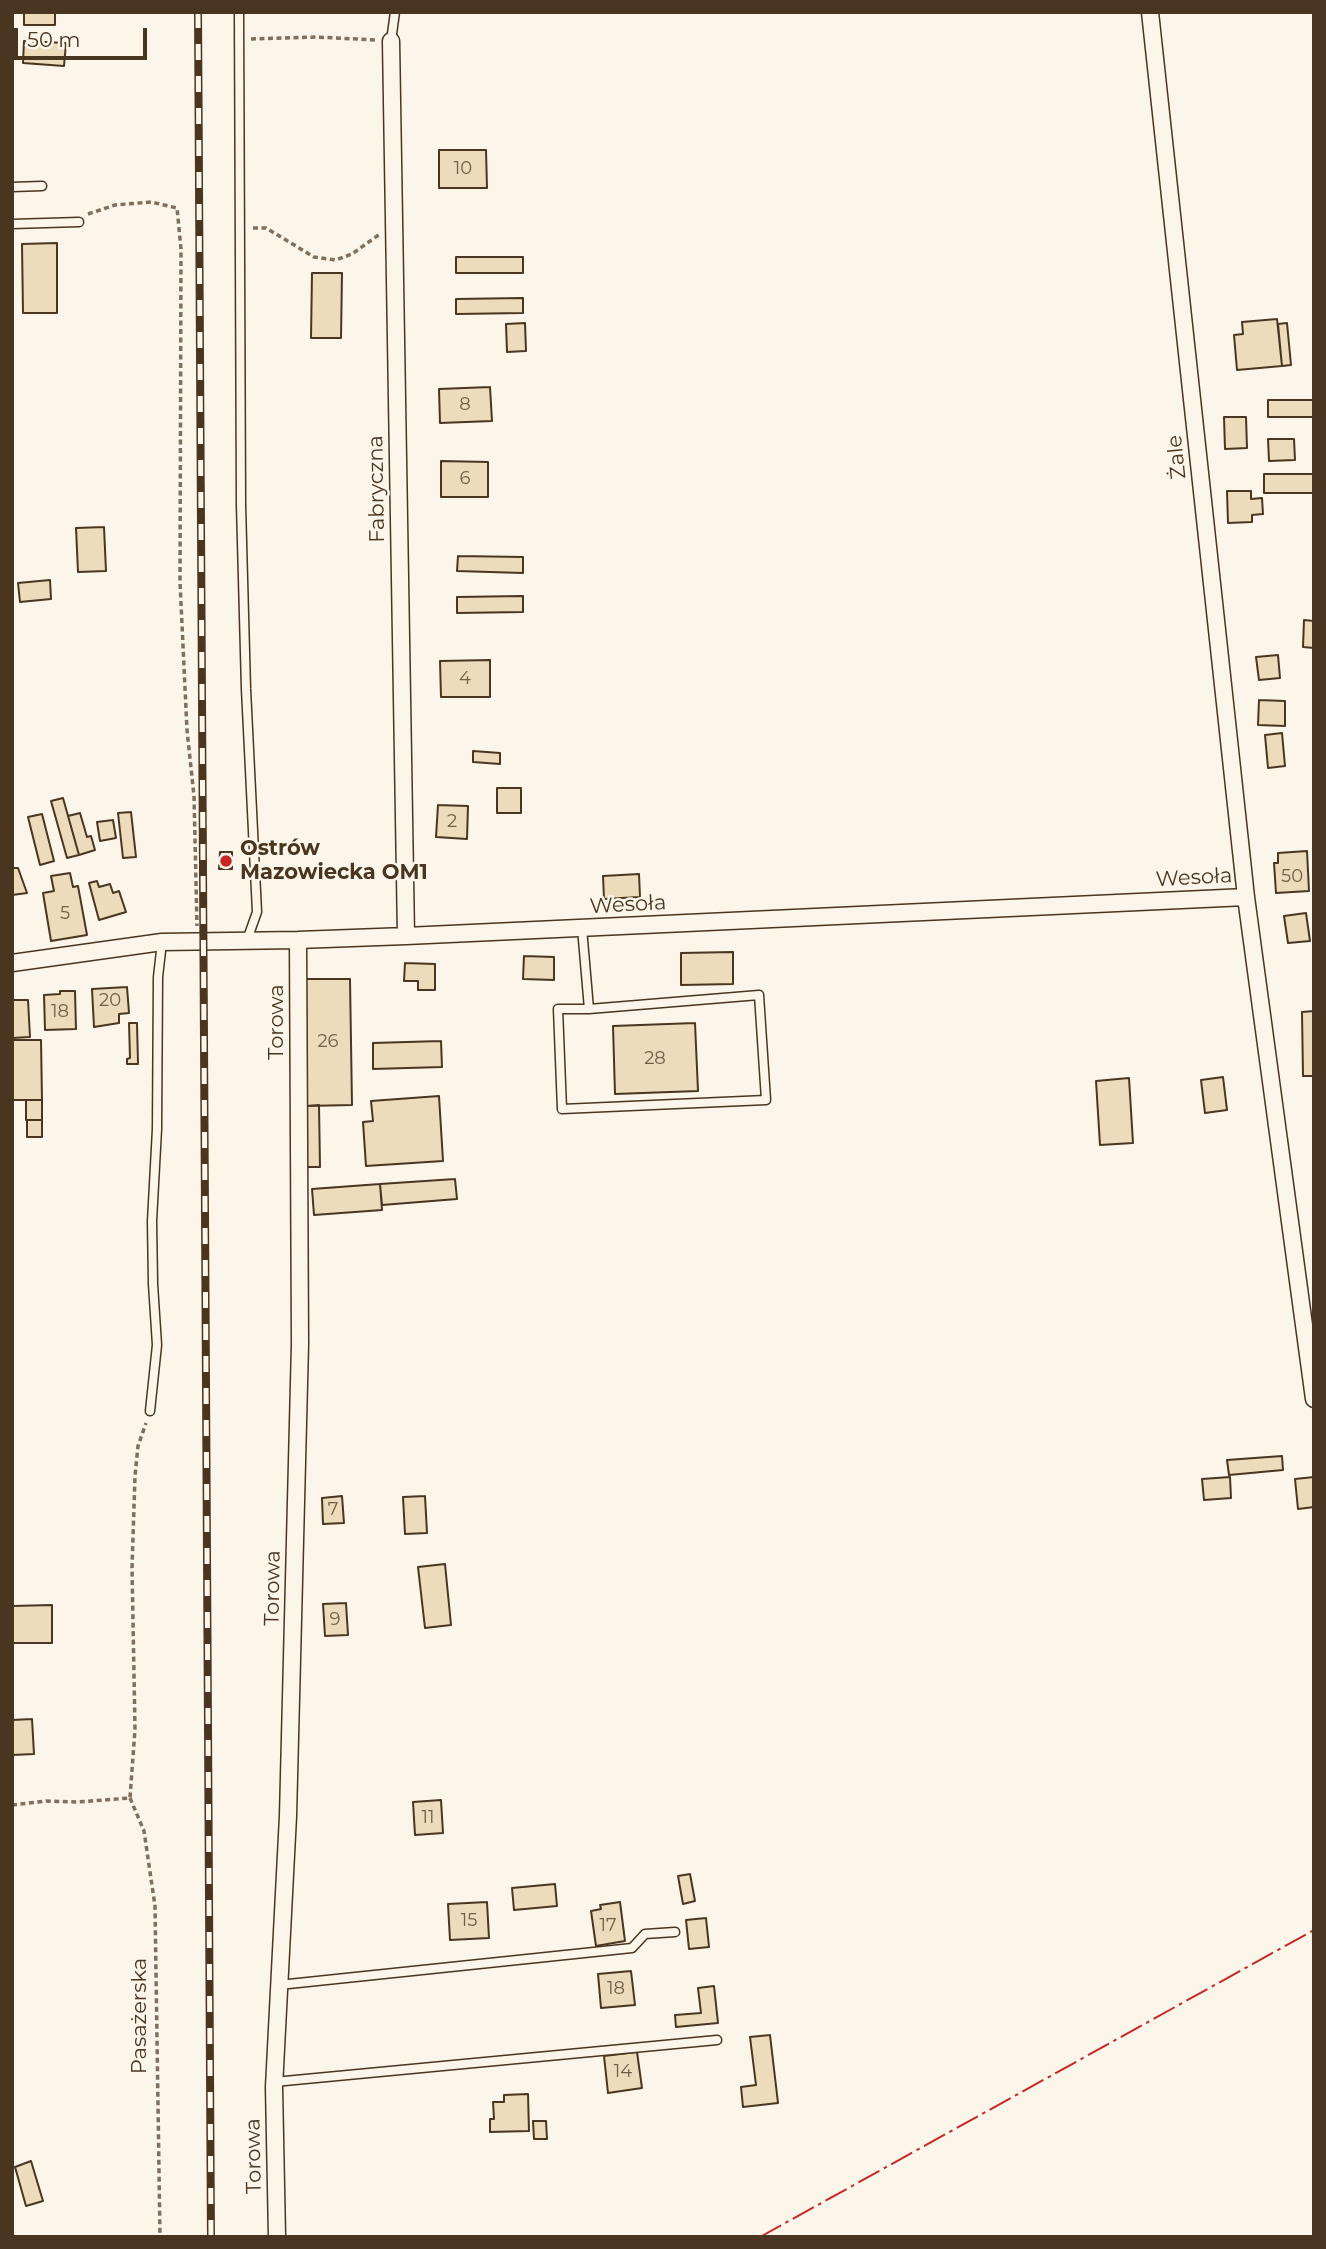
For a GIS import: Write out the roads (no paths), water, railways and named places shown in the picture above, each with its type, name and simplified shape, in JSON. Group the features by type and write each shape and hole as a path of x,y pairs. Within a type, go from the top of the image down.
{"street":[{"name":"Żale","path":"1150,12 1246,897 1314,1399"},
{"name":"Fabryczna","path":"391,41 406,936"},
{"name":"Wesoła","path":"12,963 162,942 198,940 406,936 1246,897"},
{"name":"Torowa","path":"277,2237 274,2082 288,1816 299,1358 298,940"}],"lane":[{"path":"239,12 241,505 246,703 257,912 247,940"},
{"path":"391,41 395,12"},
{"path":"12,187 42,186"},
{"path":"12,224 79,222"},
{"path":"582,928 589,1009"},
{"path":"150,1411 158,1345 152,1221 157,1129 157,988 162,942"},
{"path":"759,995 766,1100 562,1109 558,1009 589,1009 759,995"},
{"path":"279,1985 632,1948 645,1934 675,1931"},
{"path":"274,2082 717,2040"}],"railway":[{"path":"198,12 211,2237"}],"place":[{"name":"Ostrów Mazowiecka OM1","path":"226,861"}]}
